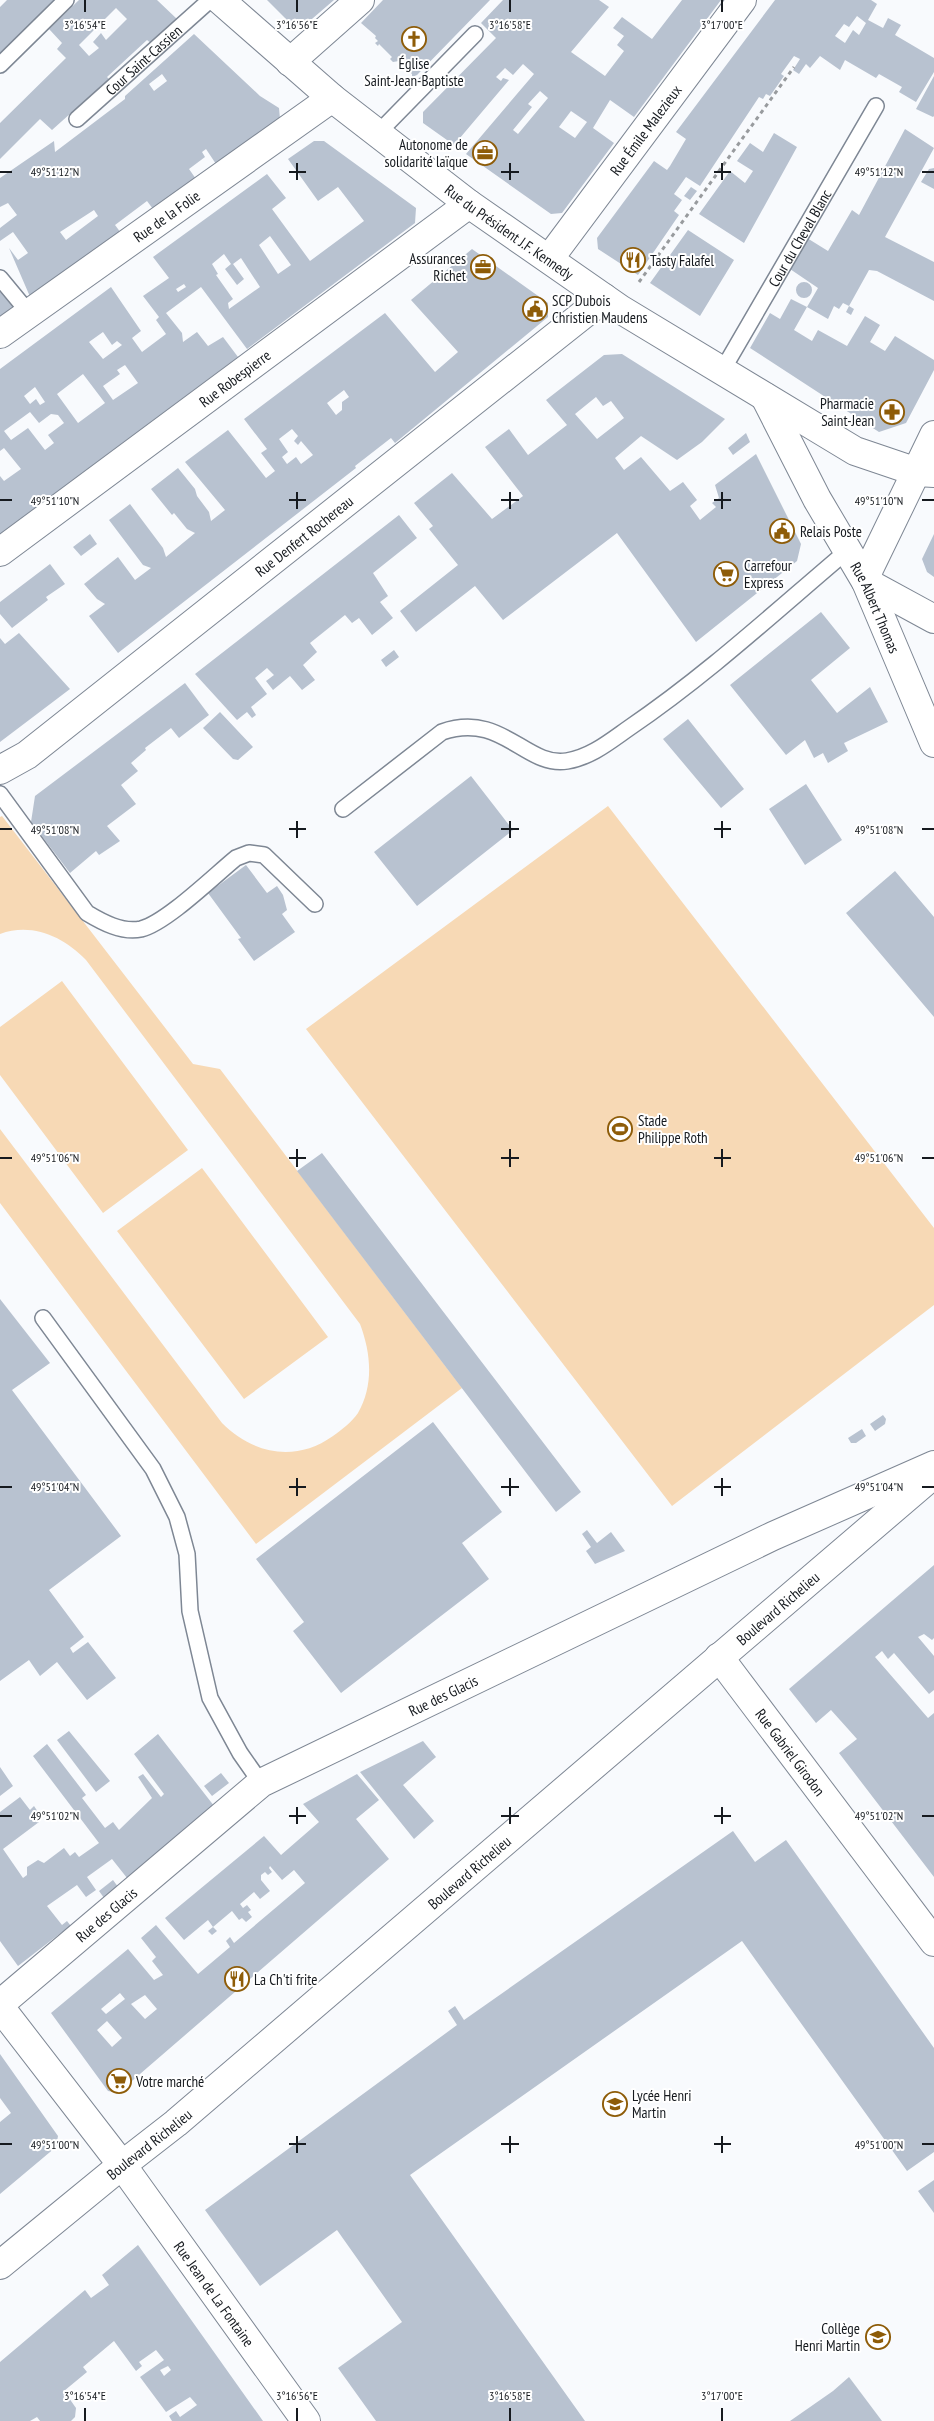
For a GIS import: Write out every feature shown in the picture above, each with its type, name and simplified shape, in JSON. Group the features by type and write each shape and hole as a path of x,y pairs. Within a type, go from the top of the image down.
{"street":[{"name":"Rue du Président J.F. Kennedy","path":"220,0 332,98 469,204 612,304 855,451 925,472"},
{"path":"290,62 360,0"},
{"name":"Rue Émile Malezieux","path":"549,259 742,0"},
{"name":"Rue de la Folie","path":"0,334 332,98"},
{"name":"Rue Robespierre","path":"0,552 469,204"},
{"name":"Rue Denfert Rochereau","path":"0,770 27,755 612,304"},
{"name":"Rue Albert Thomas","path":"765,397 817,499 866,582 934,743"},
{"path":"934,435 925,472 868,569 866,582 934,619"},
{"name":"Rue des Glacis","path":"0,2004 261,1783 773,1536 934,1465"},
{"name":"Boulevard Richelieu","path":"0,2264 122,2164 176,2123 934,1474"},
{"name":"Rue Gabriel Girodon","path":"718,1657 934,1942"},
{"name":"Rue Jean de La Fontaine","path":"0,2008 122,2164 306,2421"}],"lane":[{"path":"0,65 66,0"},
{"name":"Cour Saint-Cassien","path":"77,119 210,0"},
{"path":"378,133 475,34"},
{"name":"Cour du Cheval Blanc","path":"722,371 876,106"},
{"path":"0,278 29,313"},
{"path":"343,809 442,732 457,727 488,729 543,758 564,762 587,757 668,702 848,551"},
{"path":"0,794 87,913 108,925 139,929 157,923 236,858 249,853 264,855 315,904"},
{"path":"43,1318 153,1468 177,1517 187,1554 190,1611 210,1698 240,1753 261,1783"}],"path":[{"path":"612,304 794,66"}],"shaded area":[{"name":"Stade Philippe Roth","path":"608,806 934,1228 934,1305 672,1506 306,1029"},
{"path":"2,816 193,1064 220,1069 462,1388 256,1544 0,1203 0,1129 222,1423 247,1442 275,1451 304,1450 333,1436 353,1420 363,1402 369,1380 367,1346 364,1335 360,1324 86,960 68,945 47,934 24,930 0,934 0,817"},
{"path":"62,981 188,1150 103,1213 0,1075 0,1027"},
{"path":"202,1168 328,1337 244,1399 117,1231"}],"building":[{"path":"7,0 60,0 0,57 0,7"},
{"path":"79,0 157,0 177,19 152,44 147,40 107,77 109,79 52,130 40,119 0,159 0,123 66,58 57,49 62,43 49,29","holes":["116,8 127,19 106,40 101,33 93,42 99,48 89,56 79,45"]},
{"path":"267,0 334,0 305,25 293,26"},
{"name":"Église Saint-Jean-Baptiste","path":"383,0 490,0 417,75 412,77 412,74 399,61 393,62 390,59 392,57 379,44 378,46 375,43 378,41 375,38 376,36 361,23"},
{"path":"503,0 599,0 609,7 571,52 605,76 624,51 617,45 624,36 613,28 622,17 652,39 682,0 721,0 634,117 610,100 593,128 614,143 562,213 551,214 466,154 534,74 523,64 513,75 505,68 496,77 501,81 503,78 509,80 454,145 423,123 423,112 496,38 481,23","holes":["540,91 548,98 518,134 513,130 532,107 528,104","571,111 587,122 575,138 559,127"]},
{"path":"775,0 871,0 877,4 868,20 883,28 888,18 901,25 895,35 934,58 934,72 916,102 899,92 902,87 879,74 876,78 845,60 840,70 820,56 810,68 806,64 799,74 793,70 800,59 794,56 781,74 784,76 770,96 766,94 763,99 759,97 700,186 686,177 674,194 682,200 674,211 679,215 638,275 598,249 597,238 654,161 667,170 670,166 686,139 676,132","holes":["857,16 866,23 859,35 853,30 845,43 835,36 844,24 849,27"]},
{"path":"194,34 260,96 279,108 280,119 216,164 206,149 202,152 205,157 189,169 196,179 153,209 147,201 115,225 121,233 31,299 9,248 18,260 28,253 13,232 0,241 0,228 17,215 8,203 0,207 0,178 54,141 55,152 125,99 125,96","holes":["162,74 167,81 154,91 149,84","94,210 98,216 66,240 60,232"]},
{"path":"934,76 934,116 933,117 916,109"},
{"path":"905,129 934,148 885,237 934,262 934,301 877,271 869,270 849,306 843,303 839,309 834,306 828,319 807,307 818,288 790,269 807,238 828,251 852,210 859,215"},
{"path":"774,133 797,147 744,243 699,214 730,171 745,183 753,171 737,161 750,143 763,152"},
{"path":"314,141 324,141 416,208 415,223 247,349 201,287 166,313 182,333 183,342 197,332 208,346 223,337 238,357 0,534 0,476 4,481 21,469 4,448 0,451 0,369 111,287 141,331 132,338 142,352 166,334 156,320 159,317 143,296 169,278 153,257 267,174 286,198 272,209 310,261 364,221 338,187 318,201 288,159","holes":["270,236 291,265 278,274 259,245","224,254 231,264 225,269 237,285 244,279 233,264 241,258 260,287 229,309 228,303 233,299 216,275 218,274 212,264","184,284 186,287 178,292 176,289","103,332 112,345 117,341 122,345 103,359 89,342","125,365 138,383 113,400 103,386 120,374 117,370","83,374 105,403 78,423 57,394","35,387 45,402 40,405 36,399 30,404 24,396","30,412 39,423 51,414 58,415 64,423 48,435 54,443 45,450 28,428 11,440 4,431"]},
{"path":"934,168 934,189 921,182 929,169"},
{"path":"691,187 697,191 690,200 684,196"},
{"path":"688,230 734,260 700,316 650,283"},
{"path":"472,249 548,303 548,317 395,443 391,438 355,466 356,468 118,653 89,616 105,604 97,599 84,584 118,557 135,580 151,568 143,565 109,520 130,504 163,548 166,557 195,533 187,529 174,513 172,515 151,489 178,468 195,489 197,496 209,512 211,521 225,510 185,462 228,430 266,478 275,471 261,453 267,449 244,419 385,313 435,372 458,352 411,300","holes":["344,390 349,397 342,402 342,410 336,415 327,403","292,429 298,436 294,441 298,445 301,441 313,455 301,464 296,457 287,464 282,457 288,452 279,439"]},
{"path":"804,282 812,290 804,298 796,290"},
{"path":"0,287 18,309 0,321"},
{"path":"791,299 807,307 794,330 812,341 818,330 847,346 865,316 880,325 870,342 885,351 895,336 934,360 934,370 906,423 879,432 750,348 770,313 780,319"},
{"path":"849,306 854,309 851,315 846,312"},
{"path":"622,354 725,419 702,442 677,460 641,436 615,458 624,470 641,457 670,491 683,482 697,500 690,506 700,520 716,507 712,503 719,498 715,485 756,454 801,544 797,561 696,642 617,533 503,620 475,586 416,632 400,611 458,565 429,529 433,526 414,503 452,473 492,519 523,496 485,447 509,429 528,455 567,425 546,400 604,355","holes":["596,397 603,406 611,401 624,418 597,439 575,414"]},
{"path":"746,433 750,442 733,455 728,448"},
{"path":"399,515 417,538 373,573 388,596 380,602 393,618 372,635 359,618 352,623 345,615 310,643 317,652 303,665 315,680 302,690 290,676 273,690 266,681 274,675 267,668 255,678 267,694 251,707 256,715 252,718 247,712 237,720 195,674"},
{"path":"90,534 97,544 81,556 73,547"},
{"path":"934,534 934,577 927,572 922,559"},
{"path":"50,564 65,584 46,597 48,600 12,628 0,614 0,602"},
{"path":"821,612 850,648 811,680 837,713 870,687 888,722 844,743 848,751 828,763 823,753 814,758 805,740 786,755 730,685"},
{"path":"19,633 70,689 0,742 0,638 5,644"},
{"path":"394,650 399,657 386,667 381,660"},
{"path":"185,683 209,715 179,738 171,728 145,748 146,750 131,763 138,771 121,785 136,804 107,826 120,841 99,855 96,851 70,873 31,822 35,796"},
{"path":"220,712 253,747 238,760 233,759 203,728"},
{"path":"688,719 744,789 721,808 663,739"},
{"path":"471,776 513,830 417,906 374,852"},
{"path":"806,784 842,840 805,865 769,809"},
{"path":"246,865 267,893 277,886 283,895 287,910 282,914 295,932 254,961 238,939 241,938 208,893"},
{"path":"895,871 934,917 934,1017 846,913"},
{"path":"322,1153 581,1492 556,1512 297,1171"},
{"path":"0,1299 50,1363 12,1390 121,1536 49,1590 84,1637 70,1648 73,1653 88,1642 116,1678 87,1700 57,1662 40,1676 29,1660 0,1681"},
{"path":"883,1415 886,1419 885,1424 875,1431 870,1424"},
{"path":"433,1422 502,1512 462,1543 489,1579 341,1693 293,1631 304,1622 256,1559"},
{"path":"862,1429 866,1436 856,1443 851,1443 848,1438"},
{"path":"587,1530 597,1543 611,1532 625,1551 595,1564 586,1551 591,1547 582,1534"},
{"path":"934,1565 934,1638 932,1640 924,1634 918,1637 934,1656 934,1690 929,1694 894,1653 888,1659 882,1651 875,1657 928,1718 934,1713 934,1877 839,1753 857,1739 831,1710 816,1723 789,1689"},
{"path":"69,1731 110,1781 96,1792 57,1740"},
{"path":"158,1734 218,1811 131,1883 112,1859 87,1877 96,1890 86,1897 77,1885 47,1906 62,1925 67,1921 74,1930 62,1932 18,1966 0,1941 0,1812 20,1797 30,1810 34,1806 38,1812 34,1815 39,1822 3,1849 23,1878 27,1875 27,1867 38,1860 44,1863 64,1848 70,1856 75,1852 79,1857 99,1843 33,1756 47,1744 86,1795 82,1798 105,1828 113,1822 119,1830 152,1798 138,1777 143,1774 161,1797 164,1794 134,1754"},
{"path":"423,1741 436,1757 403,1785 434,1821 414,1839 360,1772"},
{"path":"0,1767 13,1786 0,1796"},
{"path":"221,1773 229,1783 212,1796 204,1786"},
{"path":"357,1774 379,1800 356,1819 389,1859 118,2093 108,2091 51,2013 128,1949 154,1980 163,1975 152,1961 156,1957 141,1938 156,1925 198,1974 230,1947 226,1941 230,1937 234,1943 305,1883 294,1870 282,1880 270,1866 269,1868 272,1872 268,1875 265,1872 261,1875 261,1880 270,1891 260,1899 254,1892 240,1904 243,1908 247,1905 251,1910 248,1912 252,1917 246,1922 242,1918 239,1920 232,1911 213,1927 208,1920 184,1940 165,1918 264,1836 281,1855 319,1822 303,1804","holes":["120,1993 125,1999 106,2014 101,2009","145,1995 157,2009 145,2019 131,2004","107,2021 122,2038 112,2047 97,2030"]},
{"path":"733,1831 755,1862 786,1840 934,2048 934,2152 907,2171 742,1941 410,2175 585,2421 376,2421 338,2368 402,2322 337,2230 260,2286 205,2210 457,2025 448,2011 455,2006 464,2020"},
{"path":"113,1880 121,1891 107,1902 99,1891"},
{"path":"213,1927 217,1931 212,1935 208,1931"},
{"path":"0,2054 58,2136 56,2147 0,2194 0,2122 11,2113 0,2098"},
{"path":"934,2180 934,2213 918,2191"},
{"path":"138,2245 263,2421 172,2421 169,2416 176,2411 180,2417 197,2405 190,2397 166,2412 140,2377 164,2360 156,2350 139,2362 142,2366 136,2371 114,2341 83,2367 87,2372 64,2391 76,2408 75,2417 71,2421 40,2421 37,2417 30,2421 0,2421 0,2362 85,2290 91,2298 109,2285 102,2275","holes":["168,2366 171,2370 164,2376 160,2370"]},
{"path":"849,2377 882,2421 790,2421 833,2391"}],"place":[{"name":"Église Saint-Jean-Baptiste","path":"414,39"},
{"name":"Autonome de solidarité laïque","path":"485,153"},
{"name":"Tasty Falafel","path":"633,260"},
{"name":"Assurances Richet","path":"483,267"},
{"name":"SCP Dubois Christien Maudens","path":"535,309"},
{"name":"Pharmacie Saint-Jean","path":"892,412"},
{"name":"Relais Poste","path":"782,531"},
{"name":"Carrefour Express","path":"726,574"},
{"name":"Stade Philippe Roth","path":"620,1129"},
{"name":"La Ch'ti frite","path":"237,1979"},
{"name":"Votre marché","path":"119,2081"},
{"name":"Lycée Henri Martin","path":"615,2104"},
{"name":"Collège Henri Martin","path":"878,2337"}]}
